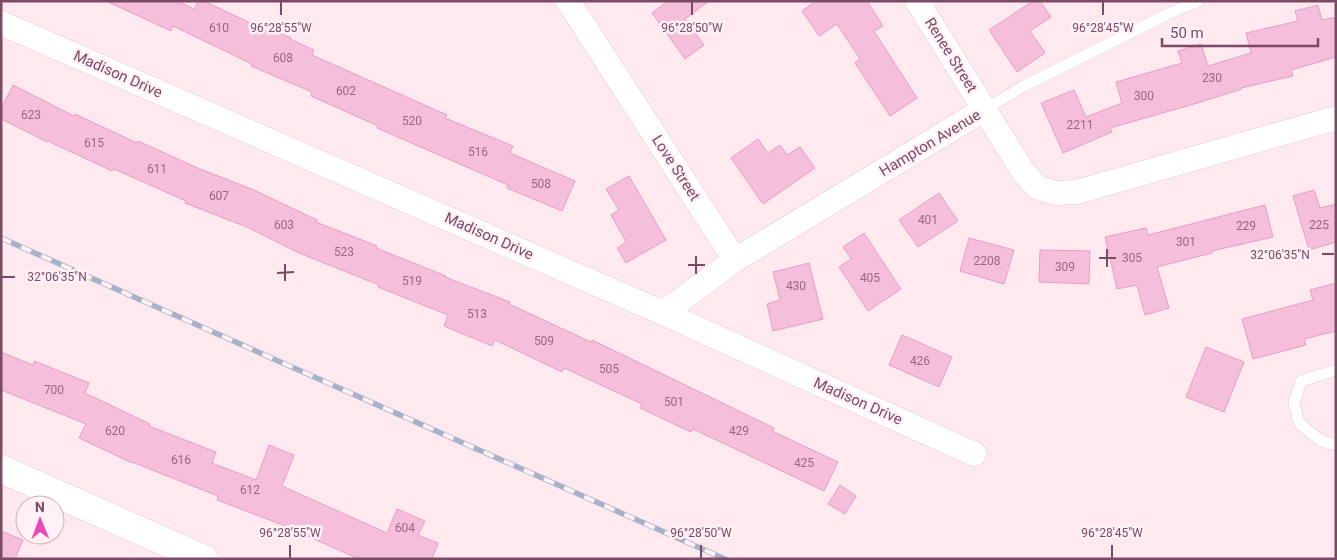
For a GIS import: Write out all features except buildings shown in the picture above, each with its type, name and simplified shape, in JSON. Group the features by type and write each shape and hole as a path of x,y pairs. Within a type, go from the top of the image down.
{"street":[{"name":"Love Street","path":"568,1 735,260"},
{"name":"Renee Street","path":"917,1 985,109"},
{"name":"Madison Drive","path":"1,23 663,313 974,454"},
{"name":"Hampton Avenue","path":"735,260 985,109 1024,173 1038,188 1056,192 1077,192 1336,118"},
{"path":"663,313 735,260"},
{"path":"1,470 196,557"}],"lane":[{"path":"985,109 1024,86 1198,1"},
{"path":"1336,370 1300,381 1294,403 1300,423 1320,441 1336,444"}],"railway":[{"path":"1,238 725,559"}]}
